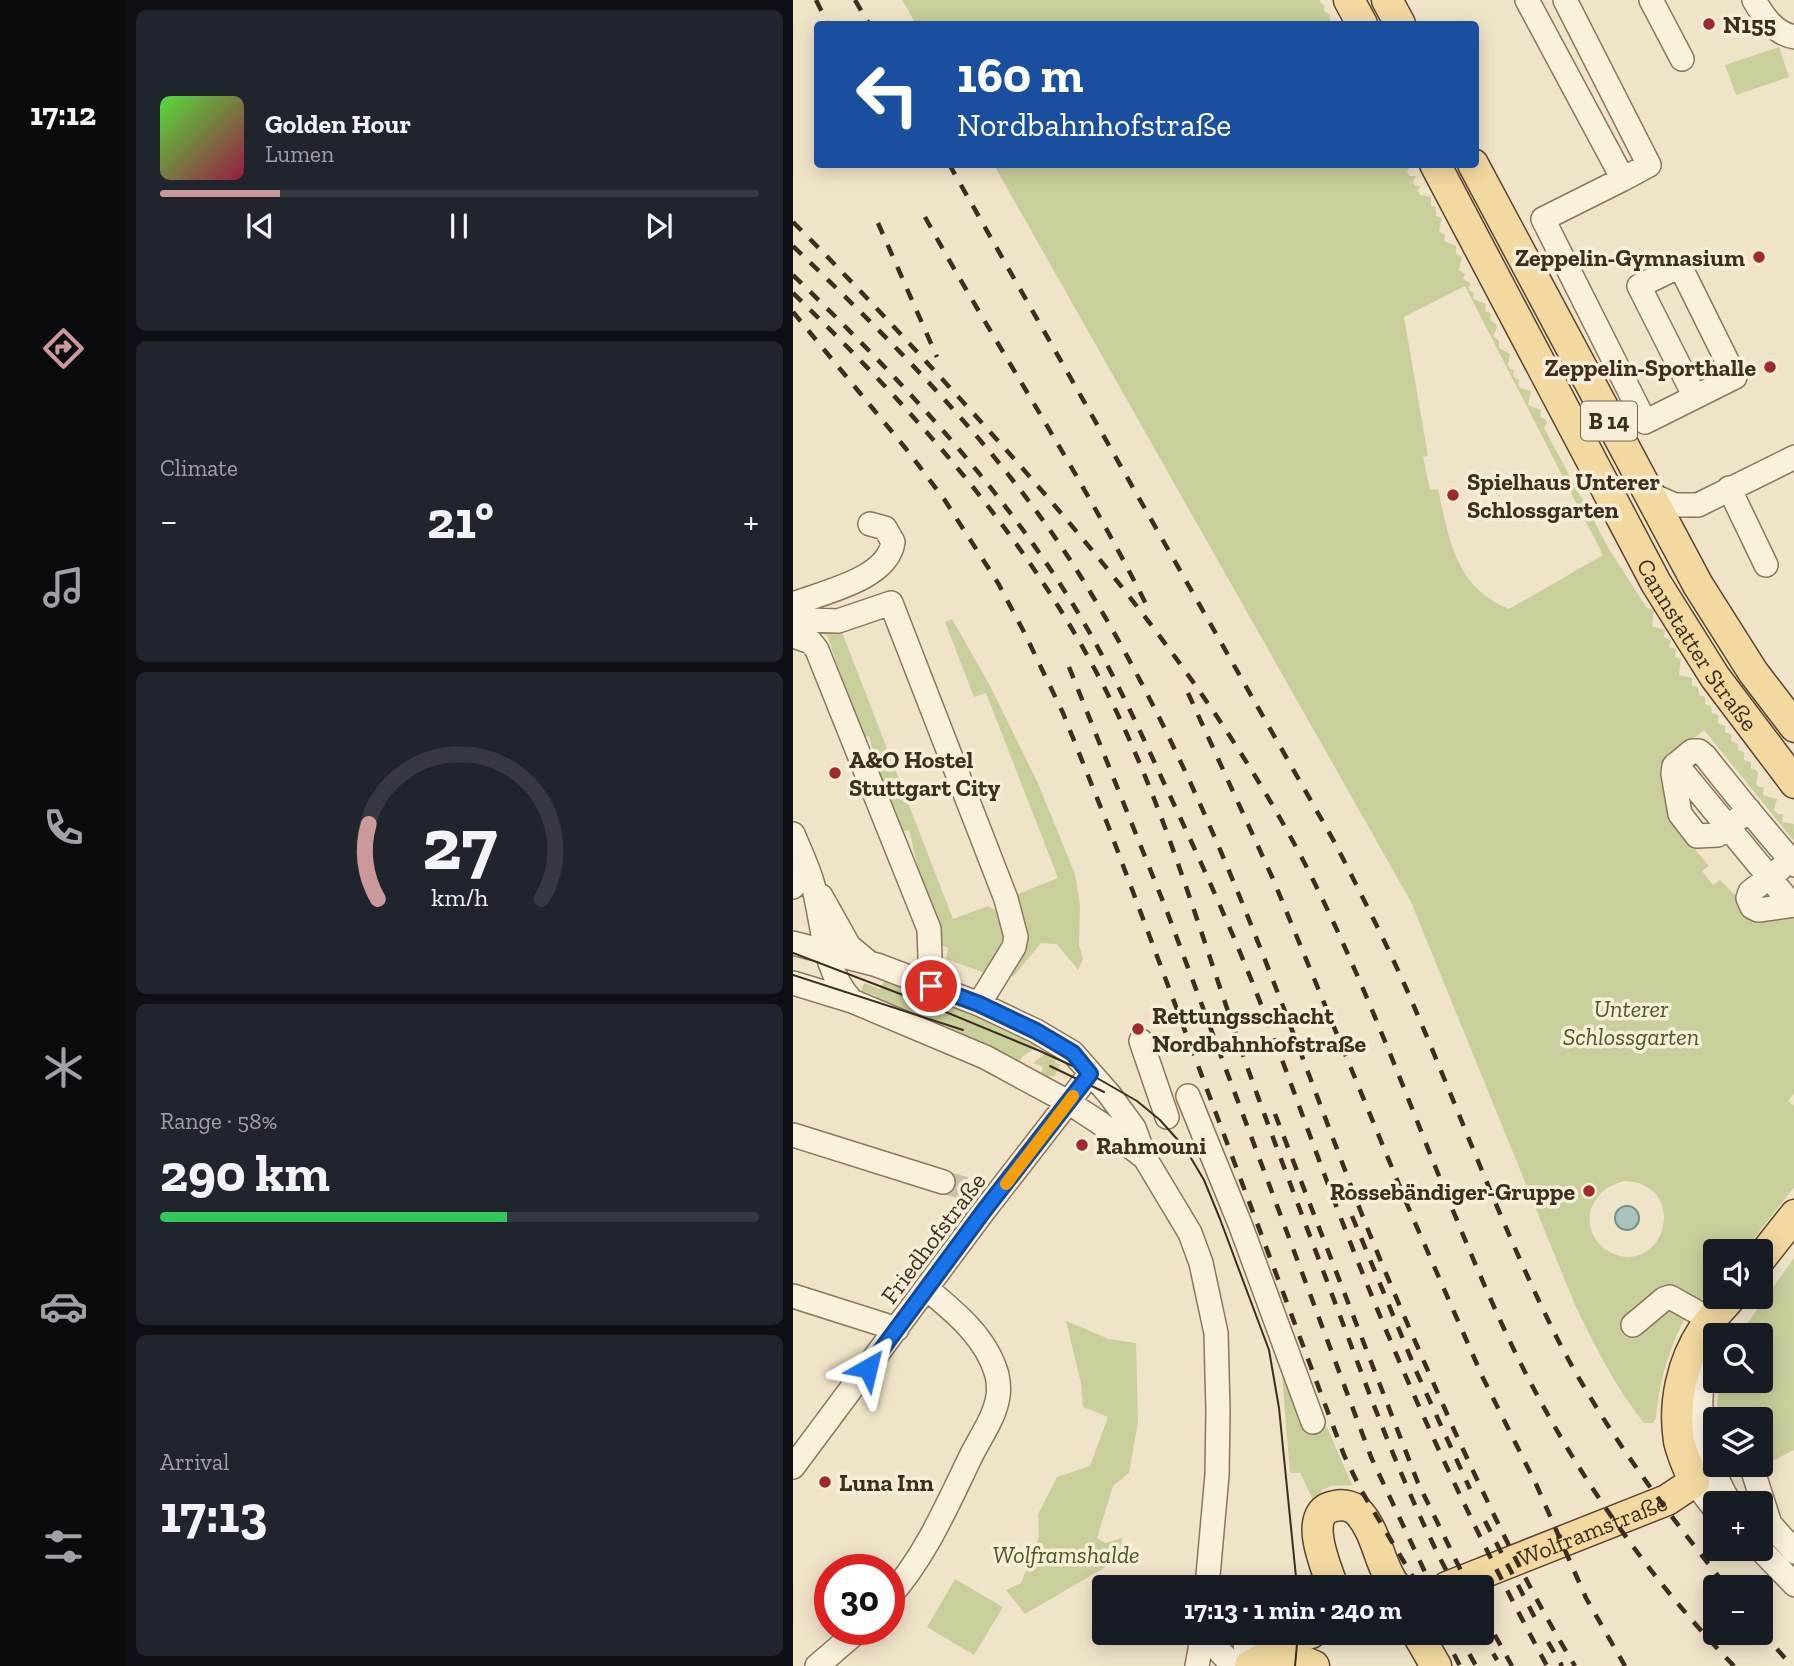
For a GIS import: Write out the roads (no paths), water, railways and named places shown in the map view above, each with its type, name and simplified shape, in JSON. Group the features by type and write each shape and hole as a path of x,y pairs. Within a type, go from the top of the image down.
{"main road":[{"path":"1349,0 1360,21"},
{"path":"1387,0 1398,21"},
{"name":"Cannstatter Straße","path":"1437,168 1656,583 1715,677 1794,783"},
{"name":"Cannstatter Straße","path":"1475,168 1679,551 1729,637 1794,727"},
{"path":"1773,1242 1794,1215"},
{"path":"1694,1482 1679,1440 1678,1404 1684,1372 1693,1347 1721,1309"},
{"name":"Wolframstraße","path":"1477,1575 1667,1500 1694,1482"},
{"path":"1329,1575 1323,1559 1317,1522 1325,1510 1340,1505 1350,1506 1361,1514 1387,1575"},
{"path":"1287,1645 1292,1656 1314,1666"},
{"path":"1424,1645 1436,1666"}],"street":[{"path":"1527,0 1623,178"},
{"path":"1565,0 1649,165 1543,219 1645,422 1695,397 1735,377 1680,266 1639,286 1695,397"},
{"path":"1651,0 1682,59"},
{"path":"1754,0 1772,26 1794,37"},
{"path":"1679,551 1685,523 1698,505 1794,458"},
{"path":"1729,488 1766,565"},
{"path":"1647,493 1675,505 1698,505"},
{"path":"802,616 879,568 892,550 893,542 885,528 870,524"},
{"path":"802,616 828,622 854,617 891,603 1006,899 1016,937 1014,947 979,1004"},
{"path":"793,636 811,642 817,650 929,929 931,986"},
{"path":"1749,810 1716,835 1700,837 1679,812 1673,774 1676,764 1692,751 1699,751 1749,810 1769,834 1792,863 1749,894 1747,898 1752,907 1760,910 1793,905"},
{"path":"1676,764 1793,905"},
{"path":"1683,819 1726,783"},
{"path":"793,834 826,951 842,989 853,1001"},
{"path":"1747,851 1769,834"},
{"path":"804,878 831,911 849,946 859,957 870,963"},
{"path":"793,943 870,963 979,1004 1036,1031 1073,1053 1134,1128 1145,1158 1190,1233 1201,1263 1216,1334 1218,1411 1214,1513 1208,1575"},
{"path":"853,1001 853,985 860,977 870,974 887,976 955,1004 979,1004"},
{"path":"793,983 853,1001 985,1057 1068,1102 1145,1158"},
{"path":"1141,1041 1167,1117"},
{"name":"Friedhofstraße","path":"793,1467 927,1289 985,1194 1090,1074"},
{"path":"1188,1096 1240,1224 1313,1422"},
{"path":"793,1135 943,1182"},
{"path":"905,1578 943,1515 990,1420 998,1395 997,1376 990,1356 959,1316 927,1289"},
{"path":"793,1296 897,1329"},
{"path":"1633,1325 1664,1298 1703,1302"},
{"path":"1722,1309 1707,1350 1701,1378 1700,1407 1708,1458 1723,1491"},
{"path":"1755,1477 1770,1524 1794,1552"},
{"path":"1694,1482 1703,1494"},
{"path":"1214,1513 1221,1575"},
{"path":"1773,1549 1780,1549 1794,1566"},
{"path":"1773,1561 1794,1585"},
{"path":"817,1666 841,1645"},
{"path":"1197,1666 1201,1645"},
{"path":"1214,1645 1219,1653 1237,1666"},
{"path":"1244,1666 1245,1645"}],"water":[{"path":"1627,1206 1635,1210 1639,1218 1635,1226 1627,1230 1619,1226 1615,1218 1619,1210"}],"tunnel":[{"path":"943,1182 974,1191"}],"tram line":[{"path":"793,953 924,1003 1090,1074 1137,1101 1160,1120 1185,1148 1204,1180 1269,1350 1279,1408 1296,1575"},
{"path":"793,975 963,1030"},
{"path":"1050,1066 1104,1092"},
{"path":"1295,1666 1297,1645"}],"railway":[{"path":"816,0 826,21"},
{"path":"855,0 867,21"},
{"path":"951,168 1335,843 1407,990 1502,1219 1559,1342 1596,1407 1637,1469 1717,1575"},
{"path":"925,217 1094,507 1147,606"},
{"path":"793,222 929,364 1065,518 1153,627 1233,741 1304,862 1331,918 1381,1032 1475,1263 1522,1367 1602,1503 1665,1588 1734,1666"},
{"path":"878,223 937,357"},
{"path":"793,246 915,368 992,454 1061,546 1134,669 1172,744 1240,898 1372,1240 1455,1432 1527,1580 1575,1666"},
{"path":"793,275 909,393 981,476 1047,565 1101,653 1144,739 1233,937 1354,1252 1409,1385 1475,1527 1547,1666"},
{"path":"793,293 878,378 995,515 1063,614 1115,708 1169,838 1256,1090 1377,1415 1421,1519 1449,1575"},
{"path":"793,312 944,499 998,583 1024,632 1063,713 1109,828 1344,1455 1361,1490 1412,1575"},
{"path":"1069,667 1166,909 1371,1457 1426,1575"},
{"path":"1188,693 1273,879 1409,1209 1483,1378 1536,1484 1586,1598 1625,1666"},
{"path":"1275,1114 1418,1483 1463,1575"},
{"path":"1352,1216 1417,1373 1470,1489"},
{"path":"1485,1521 1536,1620"},
{"path":"1494,1634 1512,1666"},
{"path":"1548,1642 1562,1666"},
{"path":"1449,1645 1460,1666"},
{"path":"1465,1645 1476,1666"},
{"path":"1488,1645 1497,1660"},
{"path":"1773,1645 1792,1666"}],"place":[{"name":"N155","path":"1709,24"},
{"name":"Zeppelin-Gymnasium","path":"1759,257"},
{"name":"Zeppelin-Sporthalle","path":"1770,367"},
{"name":"Spielhaus Unterer Schlossgarten","path":"1453,495"},
{"name":"A&O Hostel Stuttgart City","path":"835,773"},
{"name":"Rettungsschacht Nordbahnhofstraße","path":"1138,1029"},
{"name":"Rahmouni","path":"1082,1145"},
{"name":"Rossebändiger-Gruppe","path":"1589,1191"},
{"name":"Luna Inn","path":"825,1482"}],"park label":[{"name":"Unterer Schlossgarten","path":"1631,1022"},
{"name":"Wolframshalde","path":"1066,1554"}]}
